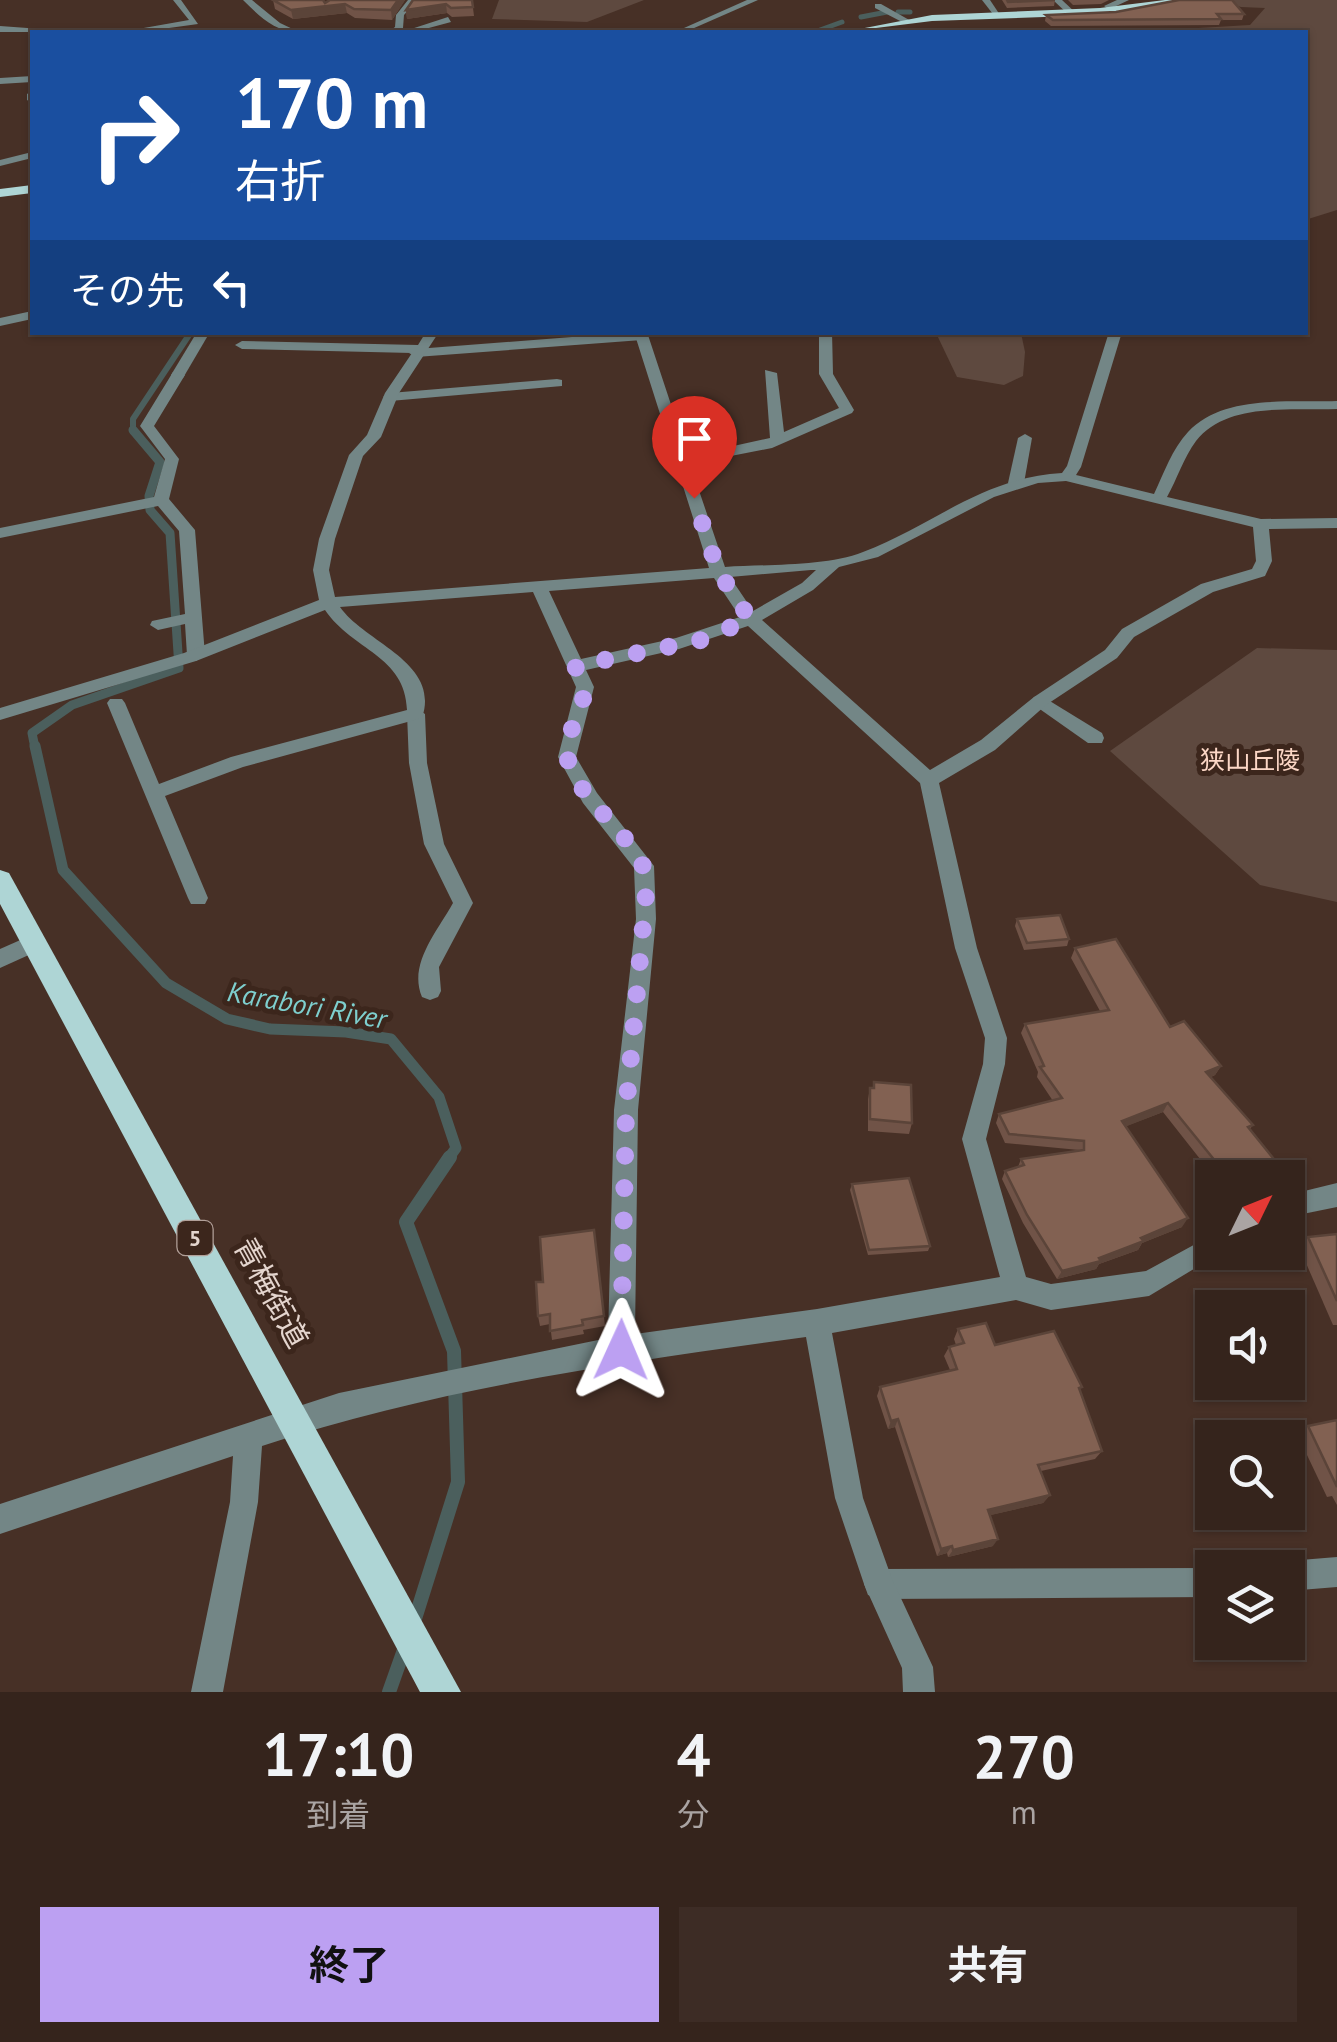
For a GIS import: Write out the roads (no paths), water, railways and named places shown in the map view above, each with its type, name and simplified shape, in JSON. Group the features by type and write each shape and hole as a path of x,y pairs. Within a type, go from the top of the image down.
{"main road":[{"path":"860,30 907,21 1115,11 1145,3 1183,0"},
{"path":"0,193 30,188"},
{"name":"青梅街道","path":"0,880 435,1679"}],"street":[{"path":"139,30 195,22 177,0"},
{"path":"396,30 400,28 400,15 413,0"},
{"path":"690,30 754,0"},
{"path":"986,0 999,16"},
{"path":"1057,0 1073,14"},
{"path":"1115,11 1108,6 1124,0"},
{"path":"252,3 274,3"},
{"path":"252,3 278,25 291,30"},
{"path":"878,6 907,21"},
{"path":"413,30 448,20"},
{"path":"0,29 30,31"},
{"path":"0,80 30,79"},
{"path":"0,162 30,155"},
{"path":"0,322 30,315"},
{"path":"160,500 172,458 147,426 202,335"},
{"path":"430,990 428,967 463,903 434,844 418,764 414,692 403,667 344,624 328,603 320,570 326,539 356,455 374,437 390,397 431,335"},
{"path":"242,344 418,351 628,335"},
{"path":"641,335 718,571 750,619 929,780 966,948 996,1038 994,1064 974,1139 1016,1287"},
{"path":"682,461 778,441 847,410 826,374 825,335"},
{"path":"1066,477 1074,467 1115,335"},
{"path":"770,373 778,441"},
{"path":"390,397 558,383"},
{"path":"1159,498 1194,435 1212,420 1253,411 1337,405"},
{"path":"1016,483 1026,438"},
{"path":"0,714 186,659 328,603 834,563 870,555 938,516 1016,483 1066,477 1260,524 1337,523"},
{"path":"0,533 160,500"},
{"path":"160,500 188,530 192,617 186,659"},
{"path":"929,780 988,745 1040,701 1111,654 1128,633 1207,588 1260,572 1264,561 1260,524"},
{"path":"575,666 701,640 750,619 816,580 834,563"},
{"path":"539,588 585,688 567,757 590,798 644,866 646,894 626,1110 621,1350"},
{"path":"158,625 192,617"},
{"path":"1040,701 1095,738"},
{"path":"116,703 198,898"},
{"path":"154,793 238,762 416,714"},
{"path":"0,960 34,943"},
{"path":"1305,1202 1337,1195"},
{"path":"0,1519 338,1407 621,1350 817,1322 1016,1287 1051,1297 1149,1284 1195,1258"},
{"path":"817,1322 849,1498 880,1584 917,1667 919,1692"},
{"path":"207,1692 244,1502 248,1436"},
{"path":"1305,1575 1337,1572"},
{"path":"880,1584 1195,1582"}],"waterway":[{"name":"Karabori River","path":"861,17 887,12"},
{"name":"Karabori River","path":"898,12 910,12"},
{"name":"Karabori River","path":"820,30 842,22"},
{"name":"Karabori River","path":"133,430 133,419 189,335"},
{"name":"Karabori River","path":"35,748 32,733 72,705 179,668 170,533 150,510 149,496 160,462 133,430"},
{"name":"Karabori River","path":"35,746 63,870 166,983 227,1019 270,1029 346,1032 391,1039 439,1097 456,1148 448,1159"},
{"name":"Karabori River","path":"414,1622 458,1482 454,1351 406,1222 450,1157"},
{"name":"Karabori River","path":"389,1692 405,1647"}],"park label":[{"name":"狭山丘陵","path":"1250,760"}]}
